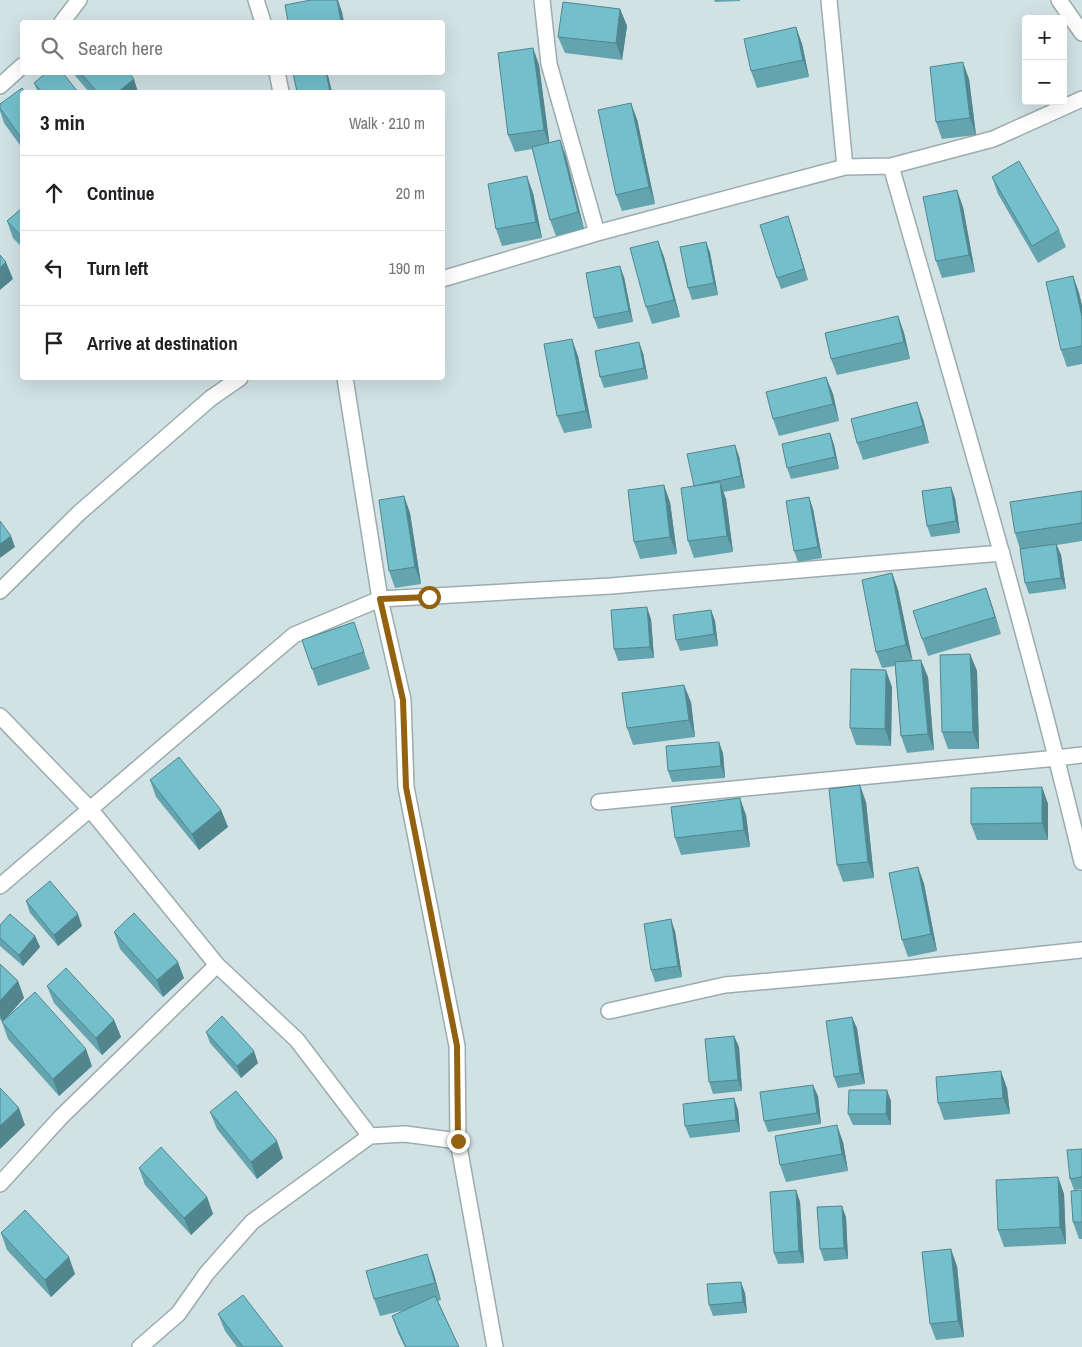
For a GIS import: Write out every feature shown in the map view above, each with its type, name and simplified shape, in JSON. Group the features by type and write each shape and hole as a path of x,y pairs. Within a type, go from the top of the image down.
{"street":[{"path":"64,20 79,0"},
{"path":"256,0 262,20"},
{"path":"542,0 549,64 597,233"},
{"path":"829,0 845,167"},
{"path":"1059,0 1082,33"},
{"path":"0,86 20,68"},
{"path":"278,75 281,90"},
{"path":"445,278 597,233 845,167 891,166 993,140 1082,99"},
{"path":"891,166 1002,553 1057,758 1082,862"},
{"path":"0,590 79,513 211,398 237,380"},
{"path":"345,380 380,599 403,700 406,787 457,1046 458,1141 495,1347"},
{"path":"0,886 294,635 380,599 611,586 1002,553"},
{"path":"0,716 90,810 217,964 297,1040 370,1136"},
{"path":"599,802 1082,755"},
{"path":"609,1011 725,985 1082,950"},
{"path":"0,1184 62,1117 217,964"},
{"path":"140,1347 178,1314 207,1273 252,1222 370,1136 405,1134 458,1141"}],"building":[{"path":"311,0 337,0 341,20 288,20 285,5"},
{"path":"563,2 620,9 616,43 558,37"},
{"path":"796,27 803,60 751,71 744,39"},
{"path":"533,48 544,130 508,135 498,53"},
{"path":"963,62 970,118 936,122 930,67"},
{"path":"43,75 64,75 76,90 40,90 34,83"},
{"path":"83,75 131,75 134,79 120,90 95,90"},
{"path":"293,75 327,75 330,90 297,90"},
{"path":"22,88 24,90 20,90 20,136 0,108 0,104"},
{"path":"631,103 649,187 616,195 598,110"},
{"path":"560,140 578,212 550,220 532,147"},
{"path":"1019,161 1059,230 1032,246 992,177"},
{"path":"527,176 536,222 496,229 488,184"},
{"path":"957,190 969,255 936,261 923,197"},
{"path":"20,210 20,235 7,221"},
{"path":"788,216 804,269 777,278 760,225"},
{"path":"658,241 674,300 646,307 630,248"},
{"path":"706,242 714,283 688,288 680,247"},
{"path":"0,255 6,262 0,268"},
{"path":"620,266 629,311 594,318 586,273"},
{"path":"1073,276 1082,317 1082,346 1061,350 1046,282"},
{"path":"898,316 904,342 831,359 825,333"},
{"path":"572,339 586,411 557,416 544,344"},
{"path":"639,342 644,368 600,377 595,351"},
{"path":"826,377 833,404 773,419 766,392"},
{"path":"917,402 923,426 857,443 851,419"},
{"path":"830,433 835,457 787,468 782,444"},
{"path":"735,445 741,476 694,486 687,454"},
{"path":"720,482 727,536 688,541 681,488"},
{"path":"664,485 670,537 634,542 628,490"},
{"path":"951,487 956,521 927,526 922,491"},
{"path":"1082,491 1082,523 1015,533 1010,502"},
{"path":"404,496 415,567 389,571 379,500"},
{"path":"809,497 818,547 794,551 786,501"},
{"path":"0,521 11,536 0,544"},
{"path":"1056,544 1061,578 1025,583 1020,549"},
{"path":"892,573 906,645 876,652 862,580"},
{"path":"986,588 995,617 922,639 913,611"},
{"path":"647,607 650,647 614,649 611,610"},
{"path":"711,610 714,634 676,640 673,615"},
{"path":"354,622 364,652 312,669 302,640"},
{"path":"970,654 973,732 942,732 940,655"},
{"path":"921,660 928,734 901,736 895,662"},
{"path":"851,669 886,670 885,729 850,728"},
{"path":"684,685 689,720 627,728 622,693"},
{"path":"719,742 721,766 668,771 666,746"},
{"path":"179,757 221,810 192,834 150,780"},
{"path":"860,785 868,862 837,865 829,789"},
{"path":"1042,787 1042,823 971,824 971,788"},
{"path":"740,798 744,830 675,838 671,807"},
{"path":"918,867 931,934 902,940 889,873"},
{"path":"50,881 78,914 54,935 26,901"},
{"path":"134,913 178,962 157,980 114,932"},
{"path":"10,914 35,936 19,955 0,938 0,925"},
{"path":"671,919 678,966 651,970 644,924"},
{"path":"0,964 18,981 0,1001"},
{"path":"66,968 114,1020 96,1038 47,986"},
{"path":"35,992 86,1049 53,1079 2,1022"},
{"path":"222,1016 254,1051 237,1066 206,1032"},
{"path":"852,1017 860,1073 834,1077 826,1021"},
{"path":"734,1036 738,1080 709,1082 705,1039"},
{"path":"1001,1071 1003,1098 938,1103 936,1077"},
{"path":"813,1085 817,1113 764,1121 760,1092"},
{"path":"0,1088 19,1108 0,1126"},
{"path":"849,1090 887,1090 886,1114 848,1114"},
{"path":"236,1091 277,1141 251,1162 210,1112"},
{"path":"734,1098 736,1120 685,1126 683,1104"},
{"path":"837,1125 842,1154 780,1165 775,1136"},
{"path":"161,1147 207,1197 184,1218 139,1168"},
{"path":"1082,1149 1082,1177 1070,1179 1067,1150"},
{"path":"1058,1177 1060,1227 998,1230 996,1180"},
{"path":"796,1190 799,1251 774,1253 770,1192"},
{"path":"1082,1190 1082,1222 1073,1222 1071,1191"},
{"path":"842,1206 844,1248 820,1249 817,1207"},
{"path":"25,1210 69,1257 45,1280 1,1233"},
{"path":"951,1249 958,1321 930,1324 922,1252"},
{"path":"427,1254 435,1283 374,1299 366,1271"},
{"path":"741,1282 743,1302 709,1305 707,1284"},
{"path":"243,1295 283,1347 243,1347 218,1314"},
{"path":"435,1296 459,1347 406,1347 392,1316"}],"route":[{"path":"429,597 380,599 403,700 406,787 457,1046 458,1141"}]}
